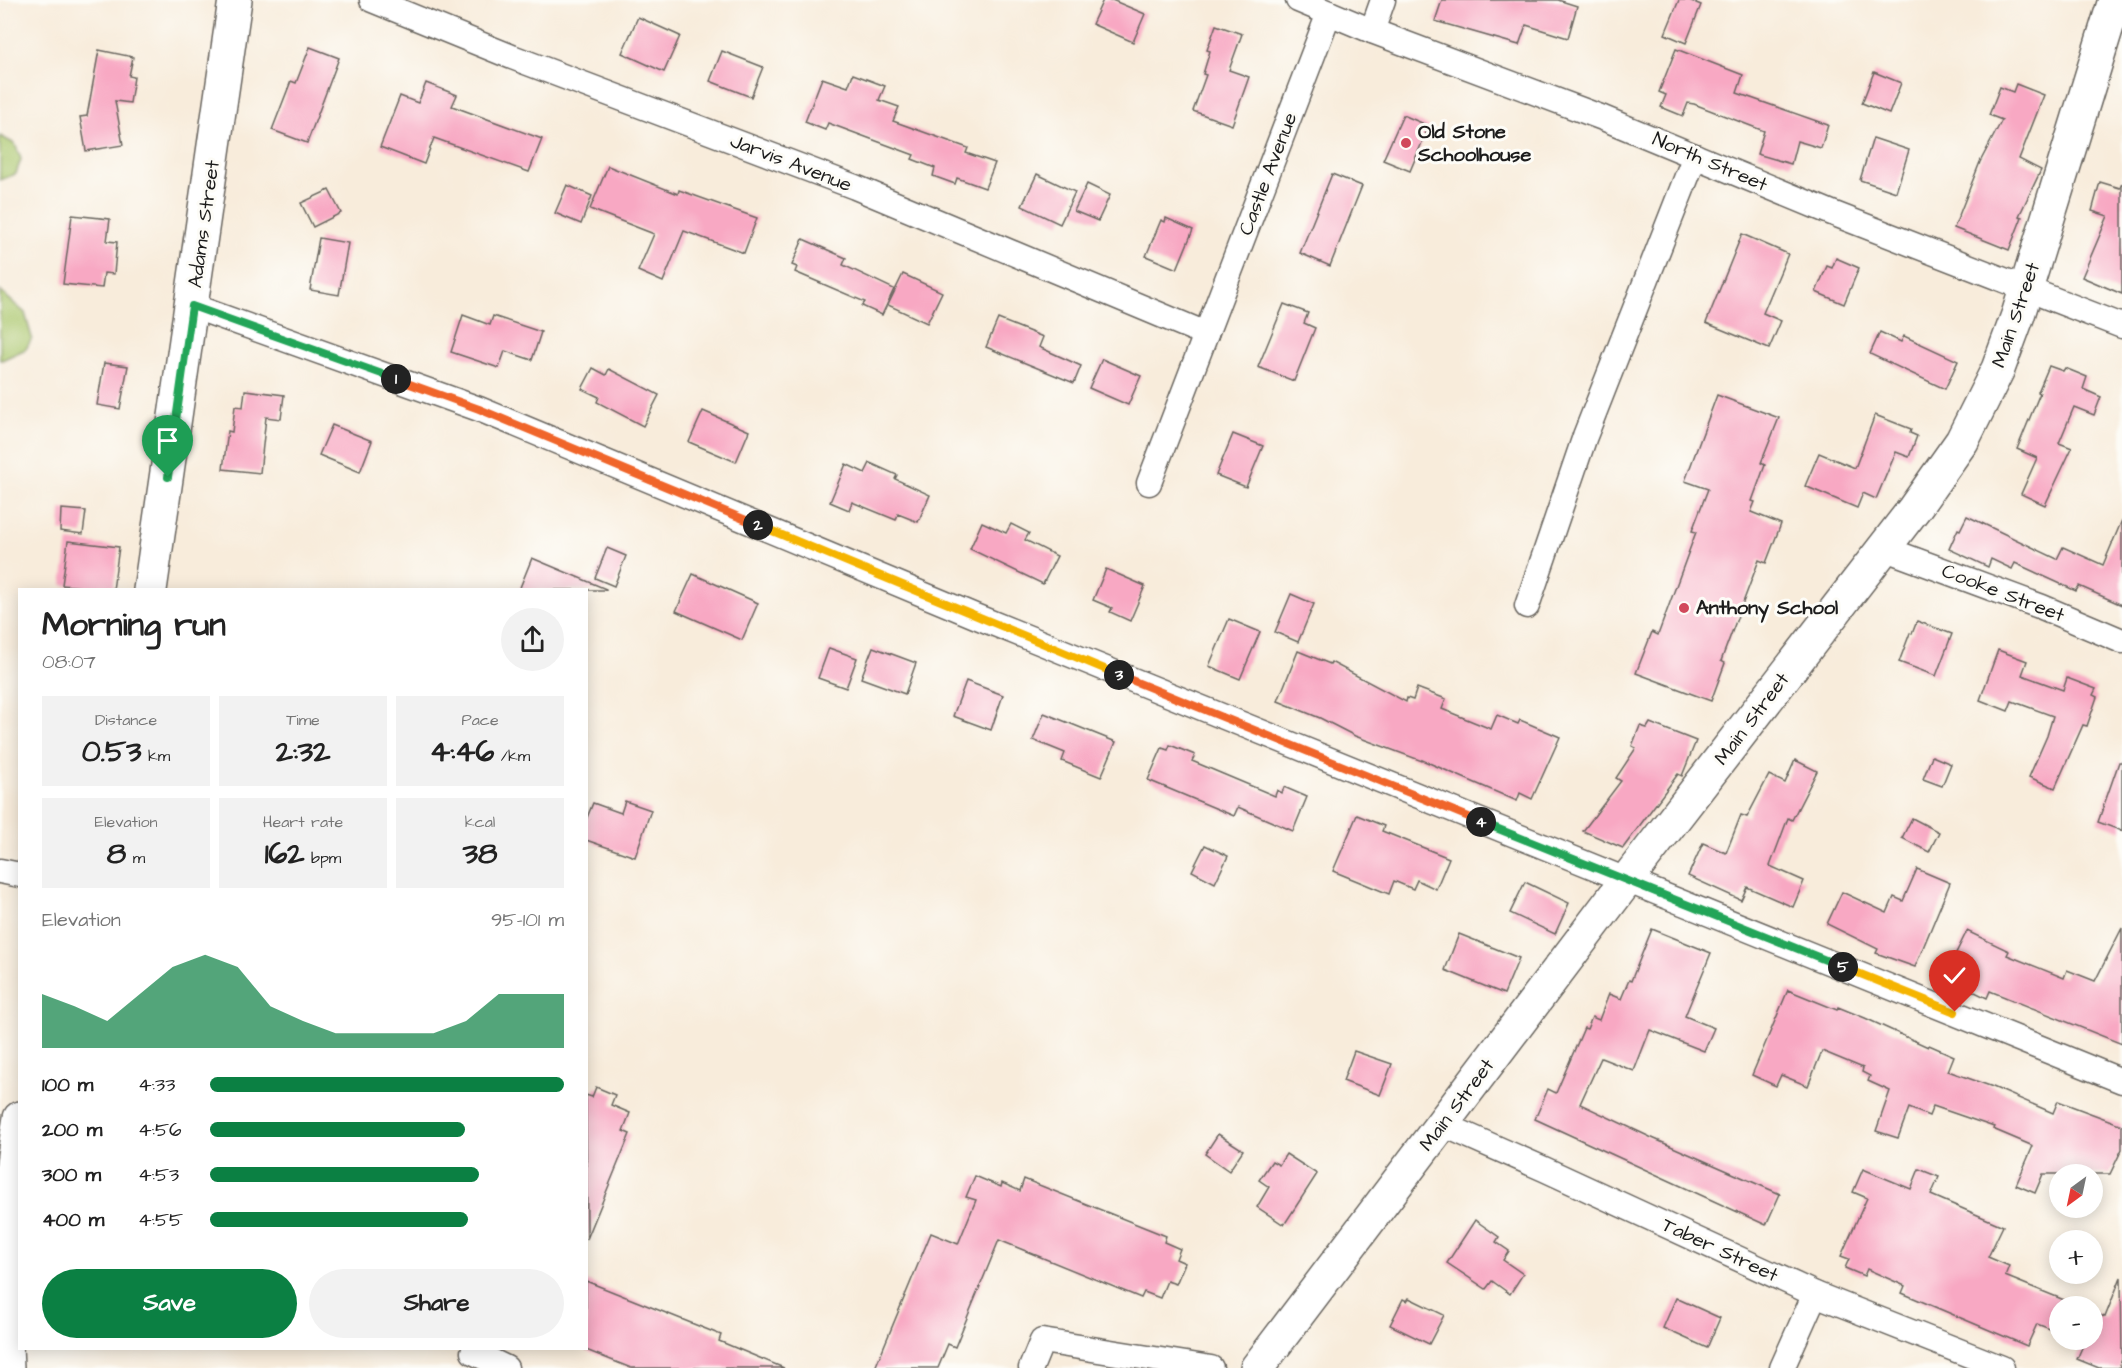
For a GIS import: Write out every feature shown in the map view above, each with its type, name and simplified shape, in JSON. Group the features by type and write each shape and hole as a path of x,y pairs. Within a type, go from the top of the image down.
{"main road":[{"name":"Adams Street","path":"150,588 236,0"},
{"name":"Main Street","path":"1257,1368 1626,881 1941,472 1975,418 1998,369 2027,288 2115,0"},
{"path":"7,1368 4,1325 6,1241 11,1175 18,1131"}],"street":[{"name":"Jarvis Avenue","path":"372,0 512,57 855,187 1206,334"},
{"name":"North Street","path":"1298,0 1372,31 1604,118 1832,213 2122,326"},
{"path":"1372,31 1383,0"},
{"name":"Castle Avenue","path":"1149,483 1329,13"},
{"path":"1527,606 1585,436 1695,156"},
{"path":"192,306 479,409 975,616 2122,1080"},
{"name":"Cooke Street","path":"1883,548 2042,607 2122,641"},
{"path":"0,871 18,875"},
{"name":"Taber Street","path":"1442,1125 1544,1169 1815,1294 2002,1368"},
{"path":"1782,1368 1815,1294"},
{"path":"1031,1368 1042,1341 1211,1368"},
{"path":"473,1352 506,1368"}],"green space":[{"path":"0,136 15,144 21,159 16,174 0,180"},
{"path":"0,291 25,313 32,338 26,349 2,360 0,360"}],"building":[{"path":"1103,0 1112,0 1145,14 1133,42 1092,24"},
{"path":"1442,0 1558,0 1577,6 1568,38 1526,25 1519,45 1435,21"},
{"path":"1679,0 1689,0 1701,5 1686,43 1665,34"},
{"path":"638,17 680,36 664,72 622,53"},
{"path":"1216,25 1242,34 1229,70 1249,77 1232,125 1193,111 1206,75 1203,74 1210,51 1207,50"},
{"path":"310,47 339,58 307,143 272,130 291,81 296,83"},
{"path":"1676,49 1743,75 1737,93 1828,125 1821,148 1797,141 1791,164 1757,154 1764,131 1694,104 1688,103 1683,116 1661,107 1666,95 1659,92"},
{"path":"99,50 133,57 129,76 134,77 130,103 115,101 123,145 86,151 80,117 87,116"},
{"path":"722,51 763,67 751,97 710,81"},
{"path":"1874,72 1901,83 1889,114 1862,103"},
{"path":"853,74 885,86 879,100 899,107 893,121 968,148 966,153 995,163 985,188 957,178 955,184 933,176 935,168 912,159 914,155 828,123 825,130 805,122 822,78 848,87"},
{"path":"426,83 457,95 452,106 542,139 529,172 434,138 424,164 380,147 400,96 418,103"},
{"path":"2016,84 2044,95 2019,159 2041,170 2019,216 2022,217 2009,250 1954,228 1980,162 2002,120 1989,115 2000,87 2013,92"},
{"name":"Old Stone Schoolhouse","path":"1403,115 1429,126 1410,171 1383,160"},
{"path":"1873,138 1909,150 1896,192 1860,180"},
{"path":"608,166 678,194 679,190 757,218 744,253 684,231 663,282 638,271 654,234 590,209"},
{"path":"1037,174 1075,192 1060,224 1022,206"},
{"path":"1332,174 1362,186 1330,266 1300,253"},
{"path":"2100,182 2120,188 2122,183 2122,294 2082,277 2108,216 2092,211"},
{"path":"1087,184 1110,195 1098,221 1074,211"},
{"path":"567,185 592,196 581,224 555,213"},
{"path":"329,190 341,213 313,227 301,203"},
{"path":"72,215 110,219 107,241 117,242 114,274 104,273 102,288 63,284"},
{"path":"1166,218 1193,230 1177,269 1146,256 1161,220 1165,222"},
{"path":"1742,234 1788,254 1763,313 1781,321 1769,349 1706,323"},
{"path":"319,238 348,243 339,295 310,290"},
{"path":"803,239 846,258 843,265 894,289 882,315 862,306 865,302 795,272 797,267 792,265"},
{"path":"1836,258 1859,268 1844,304 1816,292 1827,266 1832,268"},
{"path":"903,274 942,292 927,323 888,305"},
{"path":"1284,304 1308,313 1304,323 1315,328 1294,381 1258,367"},
{"path":"463,315 490,325 493,316 541,332 532,360 505,351 499,368 451,352"},
{"path":"998,319 1043,337 1039,347 1081,366 1074,383 986,347"},
{"path":"1880,332 1901,342 1904,336 1958,361 1945,389 1870,354"},
{"path":"1102,359 1141,376 1128,405 1089,388"},
{"path":"104,363 128,366 120,409 97,405"},
{"path":"2049,366 2063,371 2065,368 2087,377 2083,389 2101,397 2094,415 2074,407 2059,443 2072,448 2045,505 2021,494 2037,458 2017,449"},
{"path":"593,368 606,375 609,369 659,395 643,426 597,402 599,397 582,389"},
{"path":"245,390 284,395 281,419 266,417 260,473 223,469 228,431 232,432 235,406 243,407"},
{"path":"1717,395 1779,418 1761,463 1765,465 1752,501 1755,502 1751,512 1781,524 1766,563 1759,560 1721,661 1725,663 1711,701 1636,673 1652,632 1658,635 1696,532 1692,531 1708,489 1685,481"},
{"path":"703,411 749,431 736,462 689,442"},
{"path":"1875,415 1911,429 1910,433 1917,436 1909,457 1896,452 1876,499 1863,493 1857,508 1805,486 1819,453 1855,468"},
{"path":"332,425 372,441 360,472 319,455"},
{"path":"1233,434 1263,446 1246,487 1216,475"},
{"path":"870,463 897,475 895,479 930,495 918,522 898,514 896,520 852,502 849,510 830,502 846,464 865,473"},
{"path":"61,509 86,511 83,534 60,531"},
{"path":"1967,516 2057,559 2063,547 2103,565 2122,520 2122,605 2079,586 2076,591 2015,563 2012,569 1991,559 1988,567 1949,549"},
{"path":"982,522 1006,533 1011,524 1029,533 1025,540 1057,556 1043,584 970,549"},
{"path":"68,541 119,547 113,588 62,585"},
{"path":"607,548 626,556 614,586 595,578"},
{"path":"532,558 606,590 588,590 588,588 520,588"},
{"path":"1106,569 1145,586 1130,621 1110,612 1112,608 1093,600"},
{"path":"693,574 758,603 742,640 676,611"},
{"path":"1291,594 1314,604 1298,642 1275,632"},
{"path":"1229,619 1260,632 1240,679 1209,666"},
{"path":"1917,621 1952,634 1936,676 1899,662"},
{"path":"873,647 916,663 905,694 861,678"},
{"path":"829,648 857,658 846,688 818,678"},
{"path":"1998,650 2027,661 2022,675 2063,690 2067,678 2096,689 2093,695 2097,697 2087,726 2083,725 2055,788 2029,777 2053,716 2012,701 2008,711 1980,700"},
{"path":"1298,651 1330,664 1331,662 1406,702 1407,698 1413,700 1417,688 1446,699 1442,709 1491,729 1497,715 1518,724 1520,720 1560,737 1532,799 1520,793 1517,801 1422,760 1355,736 1320,718 1278,701"},
{"path":"966,681 1003,695 991,730 953,716"},
{"path":"1044,713 1116,742 1101,777 1062,761 1065,753 1033,740"},
{"path":"1650,723 1696,741 1682,776 1678,774 1623,848 1583,831 1621,781 1616,778 1636,748 1632,746 1640,726 1647,728"},
{"path":"1170,745 1195,755 1192,761 1275,796 1277,790 1282,793 1284,787 1307,797 1293,831 1238,807 1234,816 1148,780 1162,748 1168,750"},
{"path":"1932,756 1951,764 1942,786 1923,779"},
{"path":"1795,760 1817,771 1792,820 1788,818 1770,866 1804,881 1793,907 1747,887 1741,900 1688,876 1703,843 1726,853 1741,815 1747,817 1769,775 1785,783"},
{"path":"2119,762 2122,762 2122,831 2098,822"},
{"path":"625,801 651,810 635,857 588,841 588,815 593,803 621,813"},
{"path":"1357,815 1384,826 1382,831 1449,858 1436,889 1417,880 1413,889 1394,881 1389,894 1333,871"},
{"path":"1912,818 1939,832 1929,852 1902,838"},
{"path":"1205,845 1228,856 1215,883 1192,871"},
{"path":"1917,869 1950,883 1915,967 1876,953 1878,949 1827,924 1842,892 1887,913 1894,897 1903,901"},
{"path":"1525,882 1569,903 1555,934 1510,913"},
{"path":"2122,928 2122,1044 1990,991 1987,998 1944,977 1967,931 2009,951 2007,955 2064,978 2067,970 2095,981"},
{"path":"1652,929 1711,953 1685,1016 1714,1028 1704,1051 1650,1030 1634,1071 1601,1058 1580,1104 1780,1194 1766,1225 1535,1119 1548,1089 1556,1093 1584,1028 1587,1029 1592,1017 1599,1020 1609,994 1621,999 1629,980 1631,981"},
{"path":"1459,934 1519,958 1504,994 1445,970"},
{"path":"1788,990 1837,1010 1838,1007 1928,1047 1929,1045 1954,1056 1948,1071 1993,1087 2053,1113 2058,1101 2122,1125 2122,1149 2110,1174 2103,1174 2103,1164 2049,1164 2049,1174 2043,1174 2035,1193 2016,1185 2033,1146 1993,1129 1994,1127 1933,1106 1929,1116 1909,1108 1898,1138 1876,1131 1890,1091 1868,1081 1870,1076 1862,1072 1863,1068 1822,1051 1808,1086 1781,1075 1776,1086 1752,1075"},
{"path":"1354,1051 1392,1064 1380,1095 1343,1081"},
{"path":"596,1087 615,1095 611,1105 630,1113 623,1131 630,1134 588,1237 588,1096 592,1097"},
{"path":"1218,1134 1243,1150 1229,1171 1205,1154"},
{"path":"1286,1154 1317,1174 1284,1225 1257,1207 1269,1187 1259,1180 1272,1161 1279,1165"},
{"path":"1863,1169 1911,1189 1919,1169 1939,1177 1931,1195 2003,1226 1988,1257 2009,1266 2005,1276 2054,1296 2049,1296 2049,1329 2037,1324 2027,1346 1902,1293 1905,1286 1867,1269 1864,1276 1845,1268 1849,1259 1841,1256 1867,1198 1853,1192"},
{"path":"975,1176 1001,1187 1002,1183 1020,1191 1024,1179 1166,1236 1164,1242 1180,1249 1176,1259 1185,1263 1176,1284 1167,1281 1160,1298 1144,1292 1141,1298 999,1240 955,1347 948,1344 938,1368 875,1368 931,1233 958,1244 976,1200 966,1197"},
{"path":"1475,1220 1499,1237 1496,1242 1509,1251 1503,1260 1523,1274 1510,1294 1492,1281 1486,1289 1447,1263"},
{"path":"2121,1277 2122,1359 2119,1368 2099,1368 2077,1359 2081,1350 2103,1350 2103,1316 2105,1317"},
{"path":"588,1282 721,1335 719,1341 784,1368 631,1368 586,1350 588,1350"},
{"path":"1409,1298 1444,1315 1429,1344 1390,1325 1403,1299 1407,1301"},
{"path":"1676,1298 1720,1318 1707,1348 1663,1328"}],"place":[{"name":"Old Stone Schoolhouse","path":"1406,143"},
{"name":"Anthony School","path":"1684,608"}],"route":[{"path":"168,477 192,306 479,409 975,616 1626,881 1955,1012"}]}
